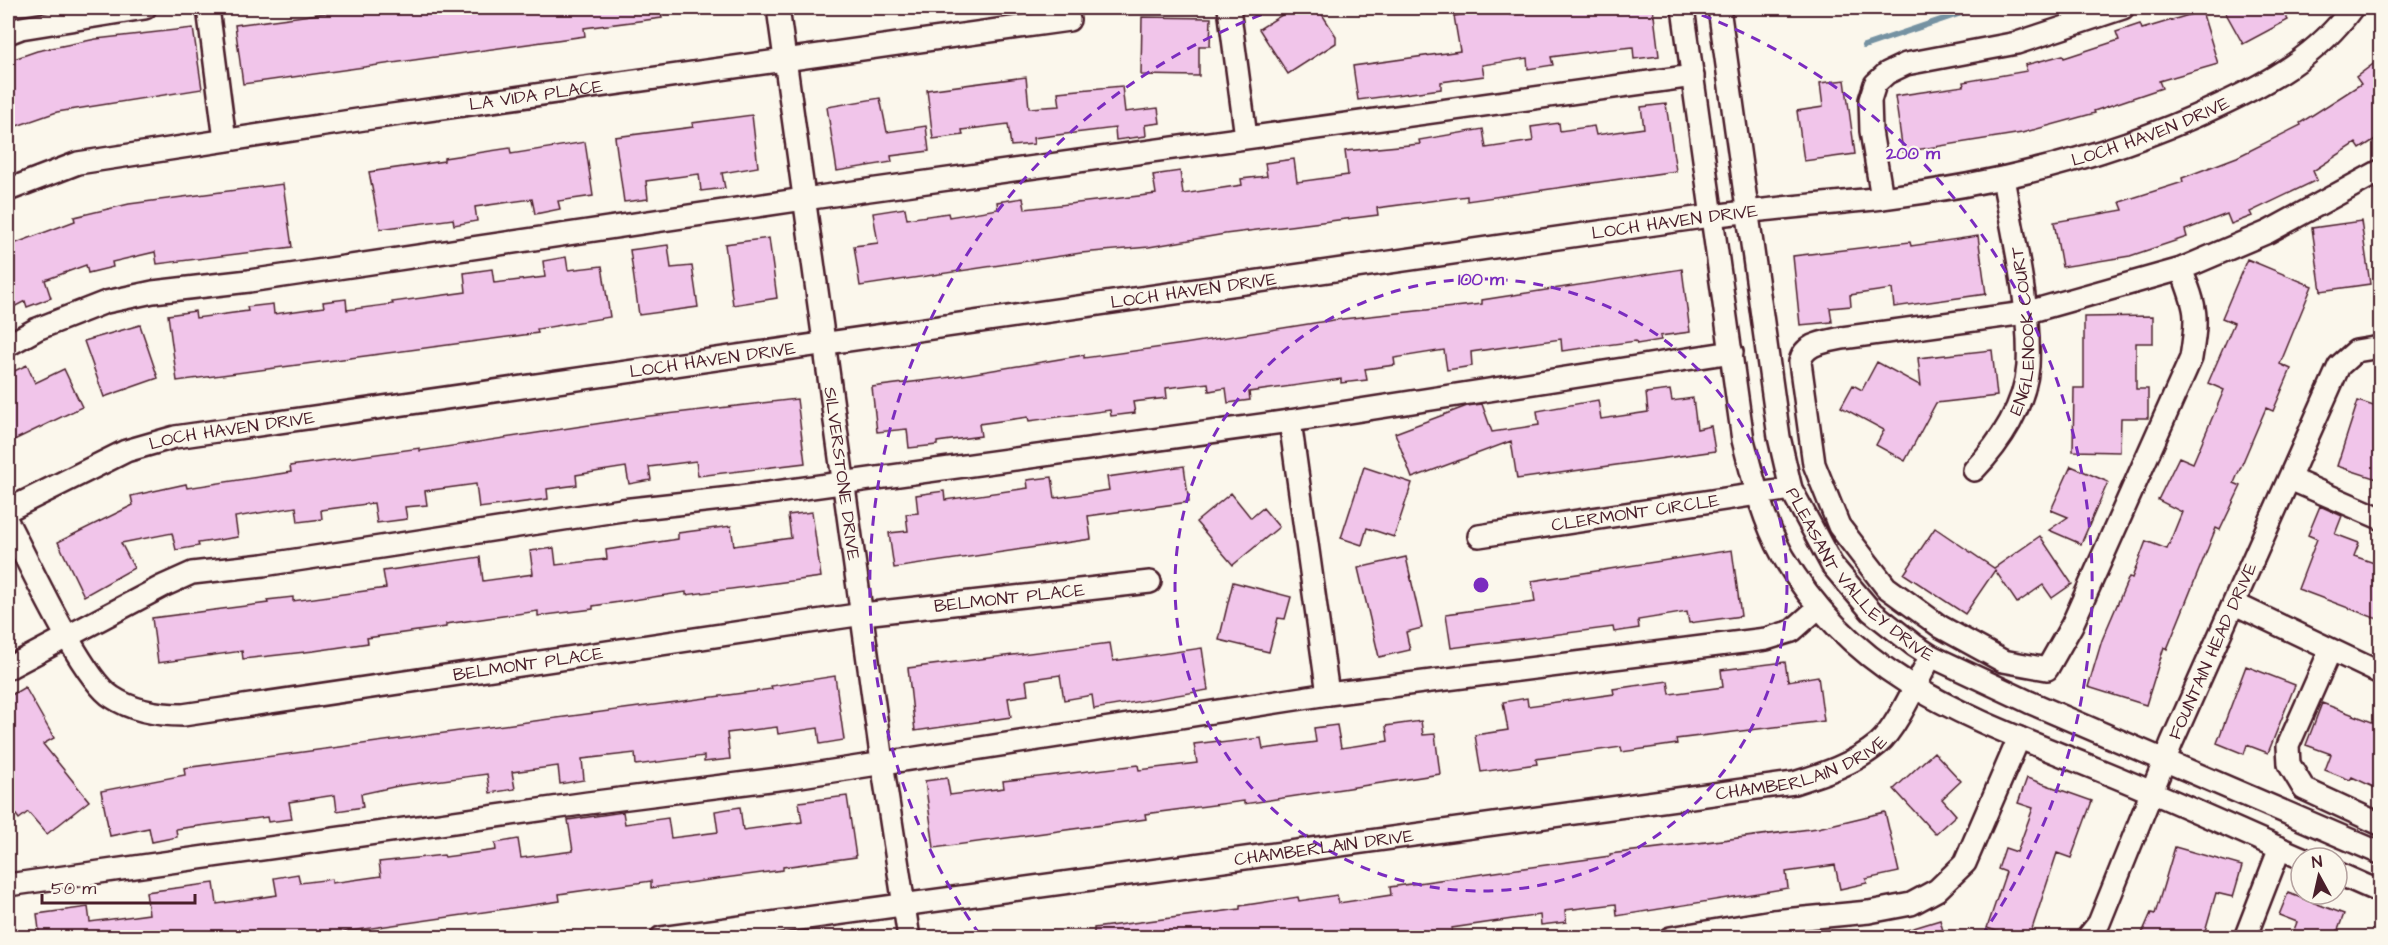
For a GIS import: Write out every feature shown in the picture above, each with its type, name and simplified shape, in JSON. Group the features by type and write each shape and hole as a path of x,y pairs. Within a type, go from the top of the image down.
{"street":[{"path":"8,33 21,28 145,8"},
{"path":"208,8 225,140"},
{"name":"SILVERSTONE DRIVE","path":"778,8 823,344 909,938"},
{"path":"1229,8 1246,137"},
{"name":"PLEASANT VALLEY DRIVE","path":"1683,8 1743,440 1757,495 1782,554 1818,608 1851,644 1913,688 2019,738 2289,852"},
{"name":"PLEASANT VALLEY DRIVE","path":"1719,8 1779,437 1791,489 1802,514 1839,572 1871,611 1930,656 2029,702 2380,853"},
{"path":"1882,198 1871,130 1870,100 1875,84 1887,73 1906,64 2017,43 2123,8"},
{"name":"LOCH HAVEN DRIVE","path":"8,510 126,451 174,437 1747,211 1882,198 2003,178 2083,159 2175,127 2249,92 2306,58 2341,23 2352,8"},
{"name":"LA VIDA PLACE","path":"8,190 78,163 1069,20"},
{"path":"8,345 37,329 106,302 153,292 335,269 804,199 1693,76"},
{"path":"2181,269 2195,305 2197,323 2191,358 2072,625 2047,669 2003,661 1941,627 1886,587 1839,526 1814,464 1800,362 1802,353 1812,345 1842,338 2025,313 2181,269 2268,232 2380,171"},
{"name":"ENGLENOOK COURT","path":"1974,470 1993,451 2015,413 2028,367 2025,313 2003,178"},
{"name":"FOUNTAIN HEAD DRIVE","path":"2087,938 2099,922 2151,792 2339,366 2356,351 2380,347"},
{"path":"8,668 192,573 262,565 622,510 1290,422 1732,352"},
{"path":"1290,422 1328,694"},
{"path":"2290,479 2380,518"},
{"name":"CLERMONT CIRCLE","path":"1479,537 1791,489"},
{"name":"BELMONT PLACE","path":"8,523 89,674 110,696 135,709 165,715 183,715 863,614 1150,582"},
{"path":"2235,604 2380,673"},
{"path":"8,885 588,803 794,777 1328,694 1766,639 1791,631 1818,608"},
{"path":"2331,651 2288,746 2289,764 2304,789 2380,824"},
{"name":"CHAMBERLAIN DRIVE","path":"661,938 1794,783 1827,774 1879,743 1930,656"},
{"path":"1670,938 1773,921 1869,912 1911,904 1936,890 1965,863 2019,738"},
{"path":"2245,938 2280,848"},
{"path":"2349,878 2380,892"}],"building":[{"path":"333,8 661,8 662,18 584,28 585,36 243,84 235,25 333,12"},
{"path":"1293,8 1318,8 1336,36 1336,43 1288,74 1259,29"},
{"path":"1509,8 1510,15 1565,8 1653,8 1659,56 1634,59 1633,47 1602,50 1551,57 1553,65 1528,69 1527,58 1482,65 1484,76 1441,82 1441,89 1358,100 1353,66 1460,51 1454,16"},
{"path":"2223,8 2281,8 2288,20 2243,44"},
{"path":"2202,11 2218,64 2159,81 2162,88 2094,111 2095,113 2022,133 1903,152 1895,96 1964,86 1963,82 2027,71 2025,65 2063,55 2064,58 2119,40 2116,32 2140,24 2142,29"},
{"path":"1142,17 1211,18 1210,46 1199,46 1199,76 1141,75"},
{"path":"193,28 202,89 57,112 8,129 8,61 37,51 96,39"},
{"path":"2380,59 2380,136 2360,149 2356,143 2313,171 2317,180 2250,212 2252,216 2231,224 2227,214 2185,230 2187,237 2130,256 2062,267 2054,222 2123,210 2120,202 2183,182 2182,178 2237,157 2301,125 2300,123 2361,84 2356,77"},
{"path":"1026,77 1029,108 1060,106 1058,92 1122,86 1125,112 1158,108 1160,123 1145,125 1146,136 1116,140 1115,128 1033,138 1034,144 1011,146 1008,124 962,130 963,135 933,139 927,90"},
{"path":"1845,80 1855,154 1804,161 1797,111 1823,107 1820,83"},
{"path":"880,98 887,132 926,126 929,151 891,156 892,162 837,171 827,107"},
{"path":"1666,104 1676,171 1467,201 1467,196 1377,208 1378,215 1225,234 1149,247 1081,253 860,286 854,246 878,243 873,213 905,208 907,219 948,213 949,217 998,209 997,202 1023,198 1025,209 1156,194 1153,175 1180,171 1183,194 1242,185 1241,179 1267,176 1265,163 1294,159 1297,182 1348,175 1345,151 1420,144 1419,140 1483,129 1486,148 1533,141 1531,127 1559,123 1560,131 1594,126 1596,135 1644,128 1641,107"},
{"path":"752,115 758,167 722,173 725,188 701,191 699,174 646,181 648,199 624,202 615,137 693,127 692,123"},
{"path":"585,142 593,196 558,201 560,209 535,214 532,199 475,207 477,221 454,225 453,219 380,229 369,172 510,148 511,154"},
{"path":"283,184 292,247 157,264 155,252 112,262 113,267 88,273 86,265 45,280 51,298 27,307 25,301 8,310 8,246 75,221 74,217 129,204"},
{"path":"2361,221 2370,284 2321,291 2312,228"},
{"path":"1978,236 1986,294 1894,307 1892,289 1850,295 1851,306 1830,308 1832,322 1800,325 1793,256 1910,242 1911,246"},
{"path":"769,238 777,298 733,305 725,244"},
{"path":"668,245 671,268 692,266 698,307 639,315 630,250"},
{"path":"566,257 568,270 602,266 610,317 537,329 538,333 177,381 168,315 195,311 196,318 248,311 247,307 273,304 274,314 324,307 323,302 346,299 347,310 393,304 392,302 466,292 464,273 492,269 494,283 545,277 543,261"},
{"path":"2247,259 2312,286 2280,364 2291,369 2273,411 2266,408 2234,483 2241,486 2220,530 2216,528 2167,649 2164,647 2146,705 2088,687 2102,640 2129,577 2132,578 2146,541 2167,549 2182,512 2158,500 2179,457 2193,463 2224,390 2208,383 2234,323 2222,318"},
{"path":"1682,269 1690,332 1660,336 1661,340 1562,351 1561,339 1471,352 1472,366 1447,370 1444,350 1394,358 1395,365 1365,369 1367,380 1341,383 1341,379 1249,392 1250,400 1228,403 1226,388 1209,391 1208,383 1166,388 1167,398 1133,402 1135,413 1111,416 1110,410 1029,421 1028,417 979,424 981,436 937,442 937,445 909,448 907,429 877,432 872,387 945,378 1084,355 1084,358 1184,344 1333,320 1482,304 1482,300"},
{"path":"2153,316 2153,343 2136,343 2136,389 2148,389 2148,418 2121,418 2120,452 2073,451 2074,388 2084,388 2084,317"},
{"path":"140,325 158,378 104,397 84,341"},
{"path":"1992,350 1997,396 1936,403 1905,461 1876,445 1884,430 1841,407 1853,385 1862,390 1877,362 1921,386 1918,358"},
{"path":"27,365 35,383 64,369 82,407 8,443 8,374"},
{"path":"1670,390 1672,401 1693,398 1697,429 1711,426 1715,451 1517,479 1511,441 1412,478 1395,433 1467,406 1482,404 1492,432 1539,425 1537,411 1598,400 1601,419 1648,412 1646,393"},
{"path":"797,399 805,463 698,476 696,461 649,467 651,480 629,484 626,467 576,475 577,485 547,489 548,499 479,508 476,484 425,491 427,505 405,507 407,519 377,523 374,503 321,510 322,519 298,522 296,507 235,517 238,537 198,543 199,546 176,550 172,533 121,543 134,568 84,596 58,542 133,505 131,496 186,484 187,488 291,472 290,466 420,448 420,451 641,417"},
{"path":"2358,401 2380,408 2380,480 2337,466"},
{"path":"1184,466 1189,502 1088,516 1091,539 894,568 889,533 908,531 906,514 918,513 916,495 944,491 945,500 1028,488 1027,480 1052,477 1055,498 1109,490 1107,477"},
{"path":"2071,466 2108,482 2081,544 2049,530 2068,517 2051,510"},
{"path":"1364,467 1412,483 1394,537 1367,528 1362,545 1341,538"},
{"path":"1231,493 1251,518 1263,508 1279,527 1233,565 1196,522"},
{"path":"2320,506 2342,516 2335,534 2359,543 2354,556 2380,565 2380,620 2298,589 2317,539 2308,535"},
{"path":"812,512 821,577 686,595 686,592 593,606 593,609 538,616 538,611 446,624 446,627 367,638 368,643 314,651 243,659 242,651 158,663 152,618 268,603 267,600 293,597 293,601 386,588 383,571 480,557 483,581 533,574 530,551 554,548 556,565 607,559 606,550 678,539 678,533 731,526 734,546 791,538 788,515"},
{"path":"1935,528 1994,568 2040,536 2072,584 2052,598 2043,585 2017,603 1995,570 1965,614 1904,574"},
{"path":"1732,550 1741,616 1689,623 1687,612 1638,620 1639,628 1614,632 1613,627 1451,648 1446,614 1535,602 1532,581"},
{"path":"1406,557 1422,628 1406,632 1410,650 1379,657 1358,568"},
{"path":"1233,582 1291,597 1285,619 1278,618 1269,652 1219,640"},
{"path":"1110,643 1113,661 1202,648 1208,690 1094,709 1092,695 1064,700 1060,675 1026,680 1028,695 1008,698 1011,717 915,731 908,668"},
{"path":"1785,662 1788,681 1818,676 1824,721 1676,739 1677,744 1622,752 1621,747 1536,759 1537,764 1481,772 1475,735 1508,730 1503,702 1527,698 1528,706 1614,694 1613,689 1668,681 1670,694 1723,687 1721,670"},
{"path":"2246,666 2295,685 2268,753 2247,745 2244,754 2217,743"},
{"path":"835,676 844,740 820,744 818,728 778,734 777,727 727,733 730,759 704,762 704,756 636,765 635,753 582,759 584,780 560,784 558,766 512,772 515,789 490,793 487,774 398,786 361,794 363,807 337,811 335,795 289,802 292,819 268,822 267,817 176,829 177,837 152,842 149,828 110,836 101,791 185,775 184,768 772,689 771,686"},
{"path":"25,687 54,738 43,744 89,801 47,834 28,812 19,819 8,804 8,697"},
{"path":"2322,703 2380,725 2380,790 2352,777 2350,780 2325,770 2331,754 2306,745"},
{"path":"1421,721 1423,735 1435,734 1440,774 1244,804 1244,801 1145,814 1146,819 934,848 925,781 947,778 950,795 1004,788 1003,781 1138,765 1139,770 1197,763 1194,744 1261,738 1263,749 1316,742 1314,728 1337,725 1341,748 1388,741 1386,726"},
{"path":"1934,752 1961,781 1942,799 1956,815 1935,834 1894,789"},
{"path":"2027,778 2092,801 2071,858 2057,853 2029,938 2018,938 1987,928 2006,872 1998,869 2005,848 2017,852 2033,808 2018,803"},
{"path":"847,796 856,857 783,867 783,870 651,888 651,881 559,894 560,901 302,938 40,938 37,914 88,907 90,922 149,914 146,892 214,883 217,904 277,895 274,878 298,874 300,883 332,879 332,883 381,876 379,862 496,850 495,843 518,839 521,858 573,851 568,820 623,812 625,824 668,818 671,838 718,832 715,811 740,807 743,830 802,822 799,802"},
{"path":"1885,812 1899,872 1866,879 1867,883 1840,889 1835,865 1786,872 1788,888 1617,916 1616,904 1565,910 1566,922 1541,925 1540,915 1452,928 1453,938 1094,938 1094,928 1240,909 1240,906 1298,897 1299,901 1337,895 1339,903 1391,895 1390,887 1610,856 1610,854 1818,828"},
{"path":"2175,847 2242,866 2233,897 2216,893 2203,938 2140,938 2151,913 2155,914"},
{"path":"2288,893 2289,906 2323,906 2344,914 2335,938 2291,938 2297,922 2279,915"},
{"path":"1940,920 1945,938 1895,938 1894,934"}],"waterway":[{"path":"1864,46 1976,8"}]}
